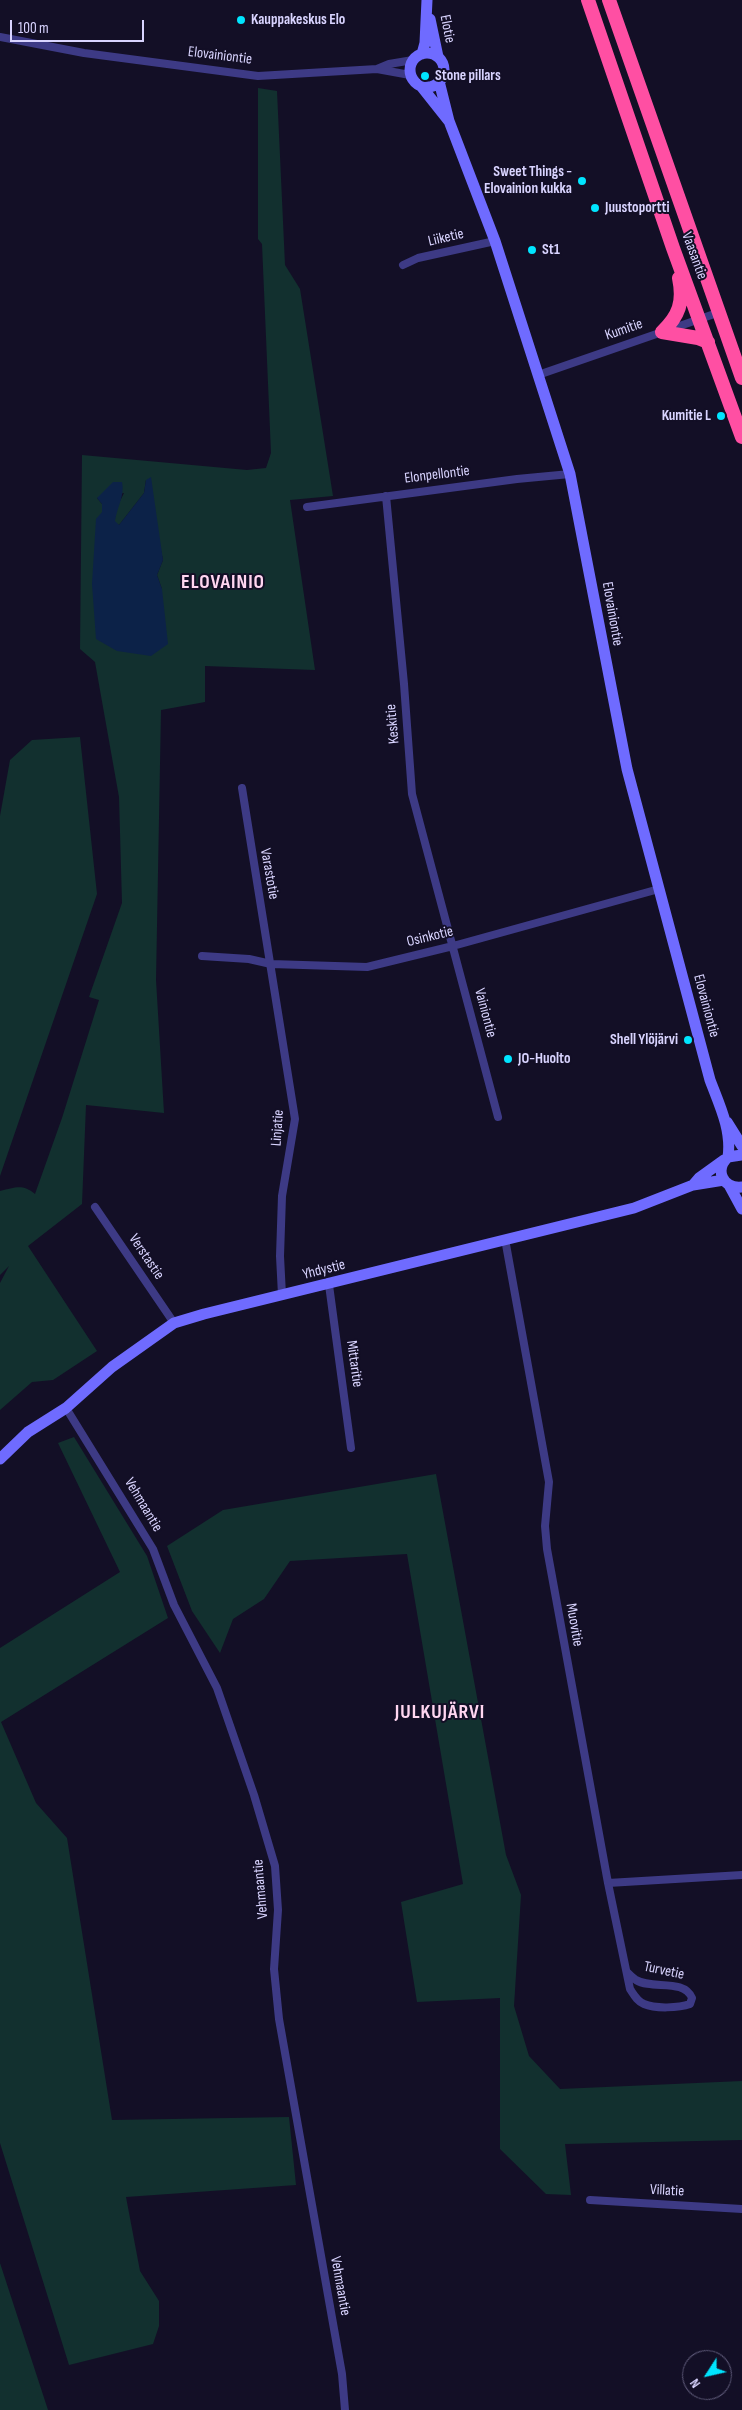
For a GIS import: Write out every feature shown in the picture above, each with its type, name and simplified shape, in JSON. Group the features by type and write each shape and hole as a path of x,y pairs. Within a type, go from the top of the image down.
{"highway":[{"name":"Vaasantie","path":"588,0 673,248 742,437"},
{"name":"Vaasantie","path":"609,0 742,378"},
{"path":"662,332 675,319 682,299 673,248"},
{"path":"662,332 698,338 708,342"}],"main road":[{"name":"Elotie","path":"418,57 427,4"},
{"name":"Elotie","path":"427,4 438,57"},
{"path":"430,54 438,57 444,69 439,81 431,87 421,86 410,75 410,67 418,57 430,54"},
{"name":"Elovainiontie","path":"439,81 449,122 495,241 570,474 619,734 710,1080 724,1118 729,1149 721,1172 726,1183"},
{"name":"Elovainiontie","path":"421,86 449,122"},
{"name":"Elovainiontie","path":"724,1118 742,1146"},
{"path":"726,1159 742,1155"},
{"name":"Yhdystie","path":"693,1185 699,1178 726,1159"},
{"path":"726,1183 742,1209"},
{"name":"Yhdystie","path":"0,1459 28,1432 66,1408 112,1367 174,1323 634,1208 693,1185 726,1183 742,1187"}],"street":[{"name":"Elovainiontie","path":"0,37 84,53 258,76 378,69 410,75"},
{"name":"Elovainiontie","path":"378,69 388,64 418,57"},
{"name":"Liiketie","path":"403,265 418,258 495,241"},
{"name":"Kumitie","path":"538,375 720,312"},
{"name":"Elonpellontie","path":"307,507 517,478 570,474"},
{"name":"Keskitie","path":"386,496 404,684 412,794 453,946"},
{"name":"Varastotie","path":"242,788 271,964"},
{"name":"Osinkotie","path":"202,956 249,959 271,964 367,967 453,946 659,889"},
{"name":"Vainiontie","path":"453,946 498,1116"},
{"name":"Linjatie","path":"271,964 295,1118 282,1196 280,1256 282,1295"},
{"name":"Verstastie","path":"95,1207 174,1323"},
{"name":"Muovitie","path":"505,1239 549,1482 545,1526 547,1549 608,1883"},
{"name":"Mittaritie","path":"329,1284 351,1448"},
{"name":"Vehmaantie","path":"66,1408 118,1489 153,1549 174,1605 217,1688 254,1795 275,1866 278,1910 274,1970 279,2019 342,2374 345,2410"},
{"path":"608,1883 742,1875"},
{"name":"Turvetie","path":"608,1883 630,1989 636,1999 646,2005 683,2007 690,2004 692,1998 690,1992 683,1987 647,1984 636,1980 627,1972"},
{"name":"Villatie","path":"590,2200 742,2209"}],"green space":[{"path":"258,88 277,91 285,265 300,289 333,496 290,500 315,670 205,666 205,702 161,710 156,980 164,1113 86,1105 82,1204 28,1246 97,1351 53,1380 32,1382 0,1410 0,1283 9,1266 0,1275 0,1191 19,1187 35,1194 62,1118 99,1000 89,997 122,903 119,797 95,662 80,649 82,455 247,470 266,468 271,453 262,244 258,239","holes":["146,480 163,560 157,575 162,589 102,512 102,504 97,498 124,493 117,507 114,522 119,525 144,493"]},
{"path":"80,737 97,894 0,1176 0,816 10,760 32,740"},
{"path":"74,1437 147,1556 168,1618 1,1722 36,1803 67,1838 112,2120 289,2117 296,2185 126,2197 140,2271 159,2301 159,2326 153,2344 69,2365 0,2143 0,1648 120,1572 58,1443"},
{"path":"436,1474 506,1855 521,1895 514,2006 529,2056 560,2089 742,2081 742,2140 565,2144 571,2195 546,2194 500,2149 500,1998 417,2002 401,1902 463,1884 407,1554 290,1561 264,1599 233,1619 220,1653 192,1611 167,1546 223,1510"},
{"path":"0,2263 48,2410 0,2410"}],"water":[{"path":"151,477 163,560 157,575 162,589 168,644 151,656 117,651 96,639 92,584 96,519 102,512 102,504 97,498 113,482 122,482 122,497 115,521 119,525 144,493 146,480"}],"place":[{"name":"Kauppakeskus Elo","path":"241,20"},
{"name":"Stone pillars","path":"425,76"},
{"name":"Sweet Things - Elovainion kukka","path":"582,181"},
{"name":"Juustoportti","path":"595,208"},
{"name":"St1","path":"532,250"},
{"name":"Kumitie L","path":"721,416"},
{"name":"Shell Ylöjärvi","path":"688,1040"},
{"name":"JO-Huolto","path":"508,1059"}],"district":[{"name":"ELOVAINIO","path":"223,583"},
{"name":"JULKUJÄRVI","path":"440,1713"}]}
